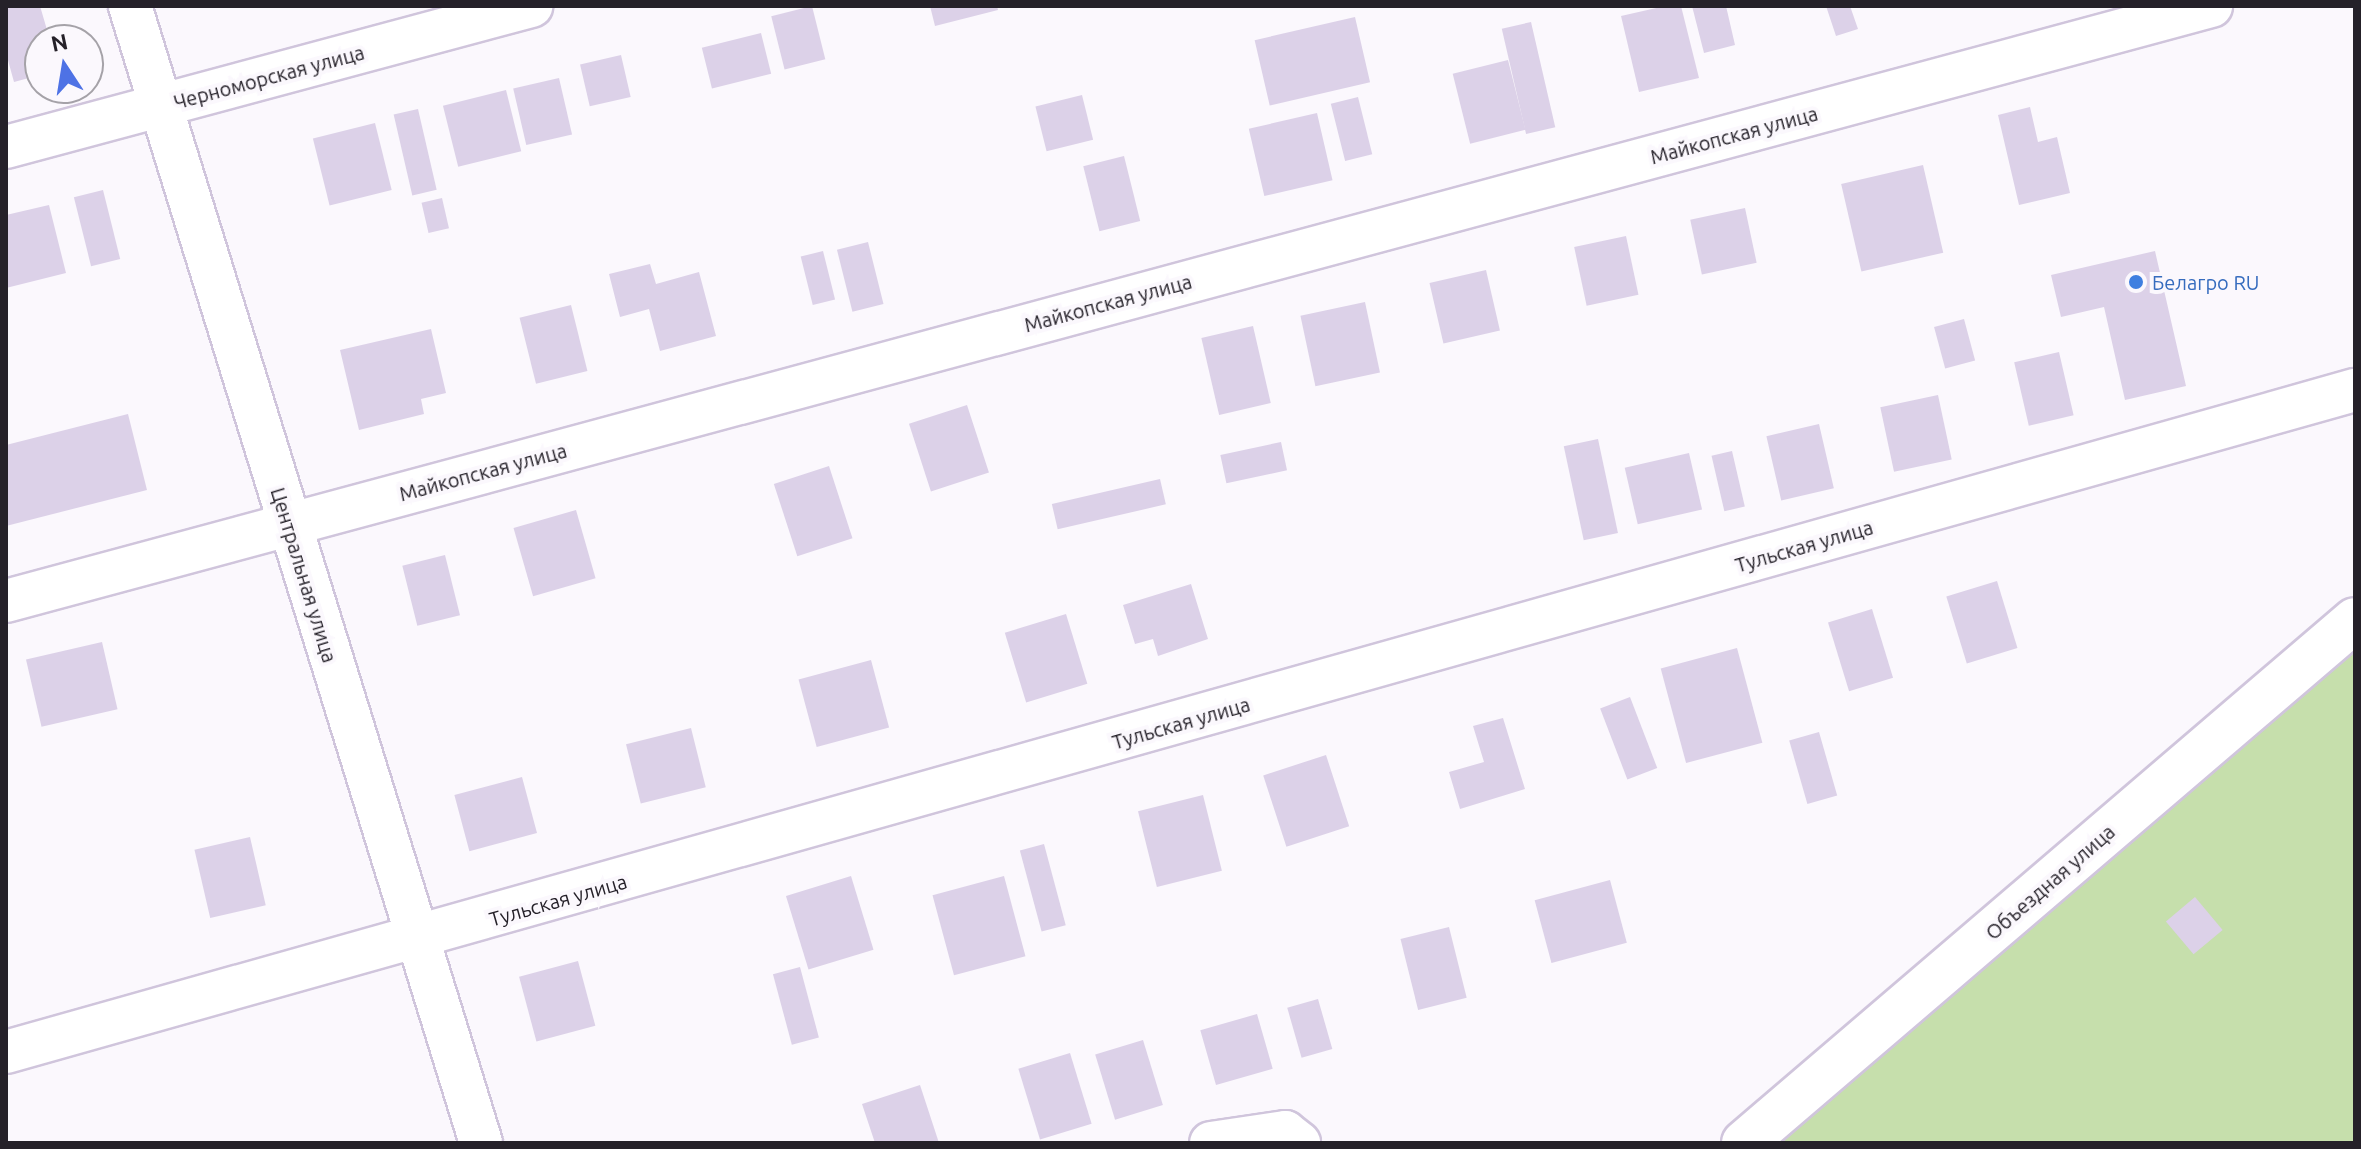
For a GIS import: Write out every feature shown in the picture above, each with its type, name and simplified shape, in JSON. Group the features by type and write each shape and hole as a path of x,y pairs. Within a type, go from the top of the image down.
{"street":[{"name":"Центральная улица","path":"130,6 415,940 481,1143"},
{"name":"Черноморская улица","path":"6,147 531,6"},
{"name":"Майкопская улица","path":"6,601 2211,6"},
{"name":"Тульская улица","path":"6,1052 415,940 2355,390"},
{"name":"Объездная улица","path":"1744,1143 2355,620"},
{"path":"1211,1143 1285,1132 1299,1143"}],"green space":[{"path":"2355,651 2355,1143 1778,1143"}],"building":[{"path":"6,6 40,6 45,24 24,24 24,79 14,82 6,53"},
{"path":"812,6 825,59 785,70 771,16"},
{"path":"930,6 997,6 998,10 935,26"},
{"path":"1665,6 1681,6 1699,78 1639,92 1621,16"},
{"path":"1692,6 1726,6 1735,45 1704,53"},
{"path":"1826,6 1850,6 1858,29 1836,36"},
{"path":"1355,17 1370,82 1270,105 1255,40"},
{"path":"1531,22 1555,127 1526,134 1502,29"},
{"path":"761,33 771,74 712,89 702,48"},
{"path":"621,55 631,97 590,106 580,64"},
{"path":"1508,60 1525,130 1470,144 1453,74"},
{"path":"559,78 572,135 526,145 513,89"},
{"path":"506,90 521,151 458,167 443,106"},
{"path":"1082,95 1093,140 1047,151 1035,107"},
{"path":"1358,97 1372,154 1345,161 1331,104"},
{"path":"2030,107 2038,142 2057,137 2070,193 2019,205 1998,115"},
{"path":"418,109 437,190 412,195 394,115"},
{"path":"1317,113 1333,180 1264,196 1249,129"},
{"path":"375,123 392,190 330,205 313,138"},
{"path":"1124,156 1140,221 1099,231 1083,166"},
{"path":"1923,165 1943,253 1861,272 1841,184"},
{"path":"103,190 120,259 91,266 74,197"},
{"path":"442,198 449,228 429,233 422,203"},
{"path":"49,205 66,273 6,288 6,215"},
{"path":"1745,208 1757,263 1702,274 1690,220"},
{"path":"1626,236 1638,295 1587,306 1574,247"},
{"path":"868,242 883,304 852,312 837,250"},
{"path":"823,251 835,300 813,305 801,257"},
{"path":"2155,251 2186,386 2125,400 2104,307 2061,317 2051,275"},
{"path":"650,264 656,284 699,272 716,336 660,351 649,309 620,317 609,274"},
{"path":"1486,270 1500,330 1443,343 1429,283"},
{"path":"1365,302 1380,372 1315,386 1300,316"},
{"path":"571,305 587,371 536,384 520,318"},
{"path":"1964,319 1975,361 1945,369 1934,327"},
{"path":"1253,326 1271,403 1219,415 1201,338"},
{"path":"431,329 446,393 421,399 424,414 359,430 340,350"},
{"path":"2059,352 2074,415 2029,426 2014,362"},
{"path":"1938,395 1952,460 1894,472 1880,407"},
{"path":"967,405 989,473 931,491 909,424"},
{"path":"128,414 147,490 6,526 6,445"},
{"path":"1819,424 1834,488 1781,500 1766,436"},
{"path":"1598,439 1618,533 1584,540 1564,446"},
{"path":"1281,442 1287,470 1226,483 1220,455"},
{"path":"1732,451 1745,507 1724,511 1712,456"},
{"path":"1689,453 1702,510 1638,524 1625,468"},
{"path":"829,466 852,538 797,556 774,484"},
{"path":"1160,479 1166,504 1058,529 1052,504"},
{"path":"576,510 596,578 533,596 514,528"},
{"path":"445,555 460,615 417,626 402,566"},
{"path":"1997,581 2017,648 1967,663 1946,596"},
{"path":"1191,584 1208,639 1158,656 1153,639 1135,644 1123,605"},
{"path":"1872,609 1893,678 1849,691 1828,622"},
{"path":"1066,614 1087,684 1026,703 1005,633"},
{"path":"102,642 118,709 42,727 26,660"},
{"path":"1737,648 1762,743 1686,763 1661,668"},
{"path":"871,660 889,728 817,747 799,679"},
{"path":"1630,697 1657,768 1627,779 1600,708"},
{"path":"1503,718 1525,789 1460,809 1449,772 1484,762 1473,726"},
{"path":"691,728 706,787 641,803 626,744"},
{"path":"1819,732 1837,795 1807,804 1789,741"},
{"path":"1326,755 1349,826 1286,847 1263,775"},
{"path":"522,777 537,833 469,851 454,795"},
{"path":"1203,795 1222,871 1157,887 1138,811"},
{"path":"250,837 266,905 210,918 194,850"},
{"path":"1044,844 1066,925 1042,932 1020,850"},
{"path":"851,876 874,950 808,970 786,896"},
{"path":"1004,876 1025,956 954,975 933,895"},
{"path":"1610,880 1627,943 1551,963 1535,900"},
{"path":"2195,897 2223,930 2194,954 2166,921"},
{"path":"1449,927 1467,998 1418,1010 1400,939"},
{"path":"578,961 595,1026 536,1042 519,977"},
{"path":"800,967 819,1038 792,1045 773,974"},
{"path":"1318,999 1332,1049 1302,1058 1287,1008"},
{"path":"1257,1014 1273,1069 1216,1085 1200,1030"},
{"path":"1143,1040 1163,1105 1115,1120 1095,1055"},
{"path":"1070,1053 1092,1124 1040,1140 1018,1069"},
{"path":"920,1085 939,1143 875,1143 862,1104"}],"place":[{"name":"Белагро RU","path":"2136,282"}]}
